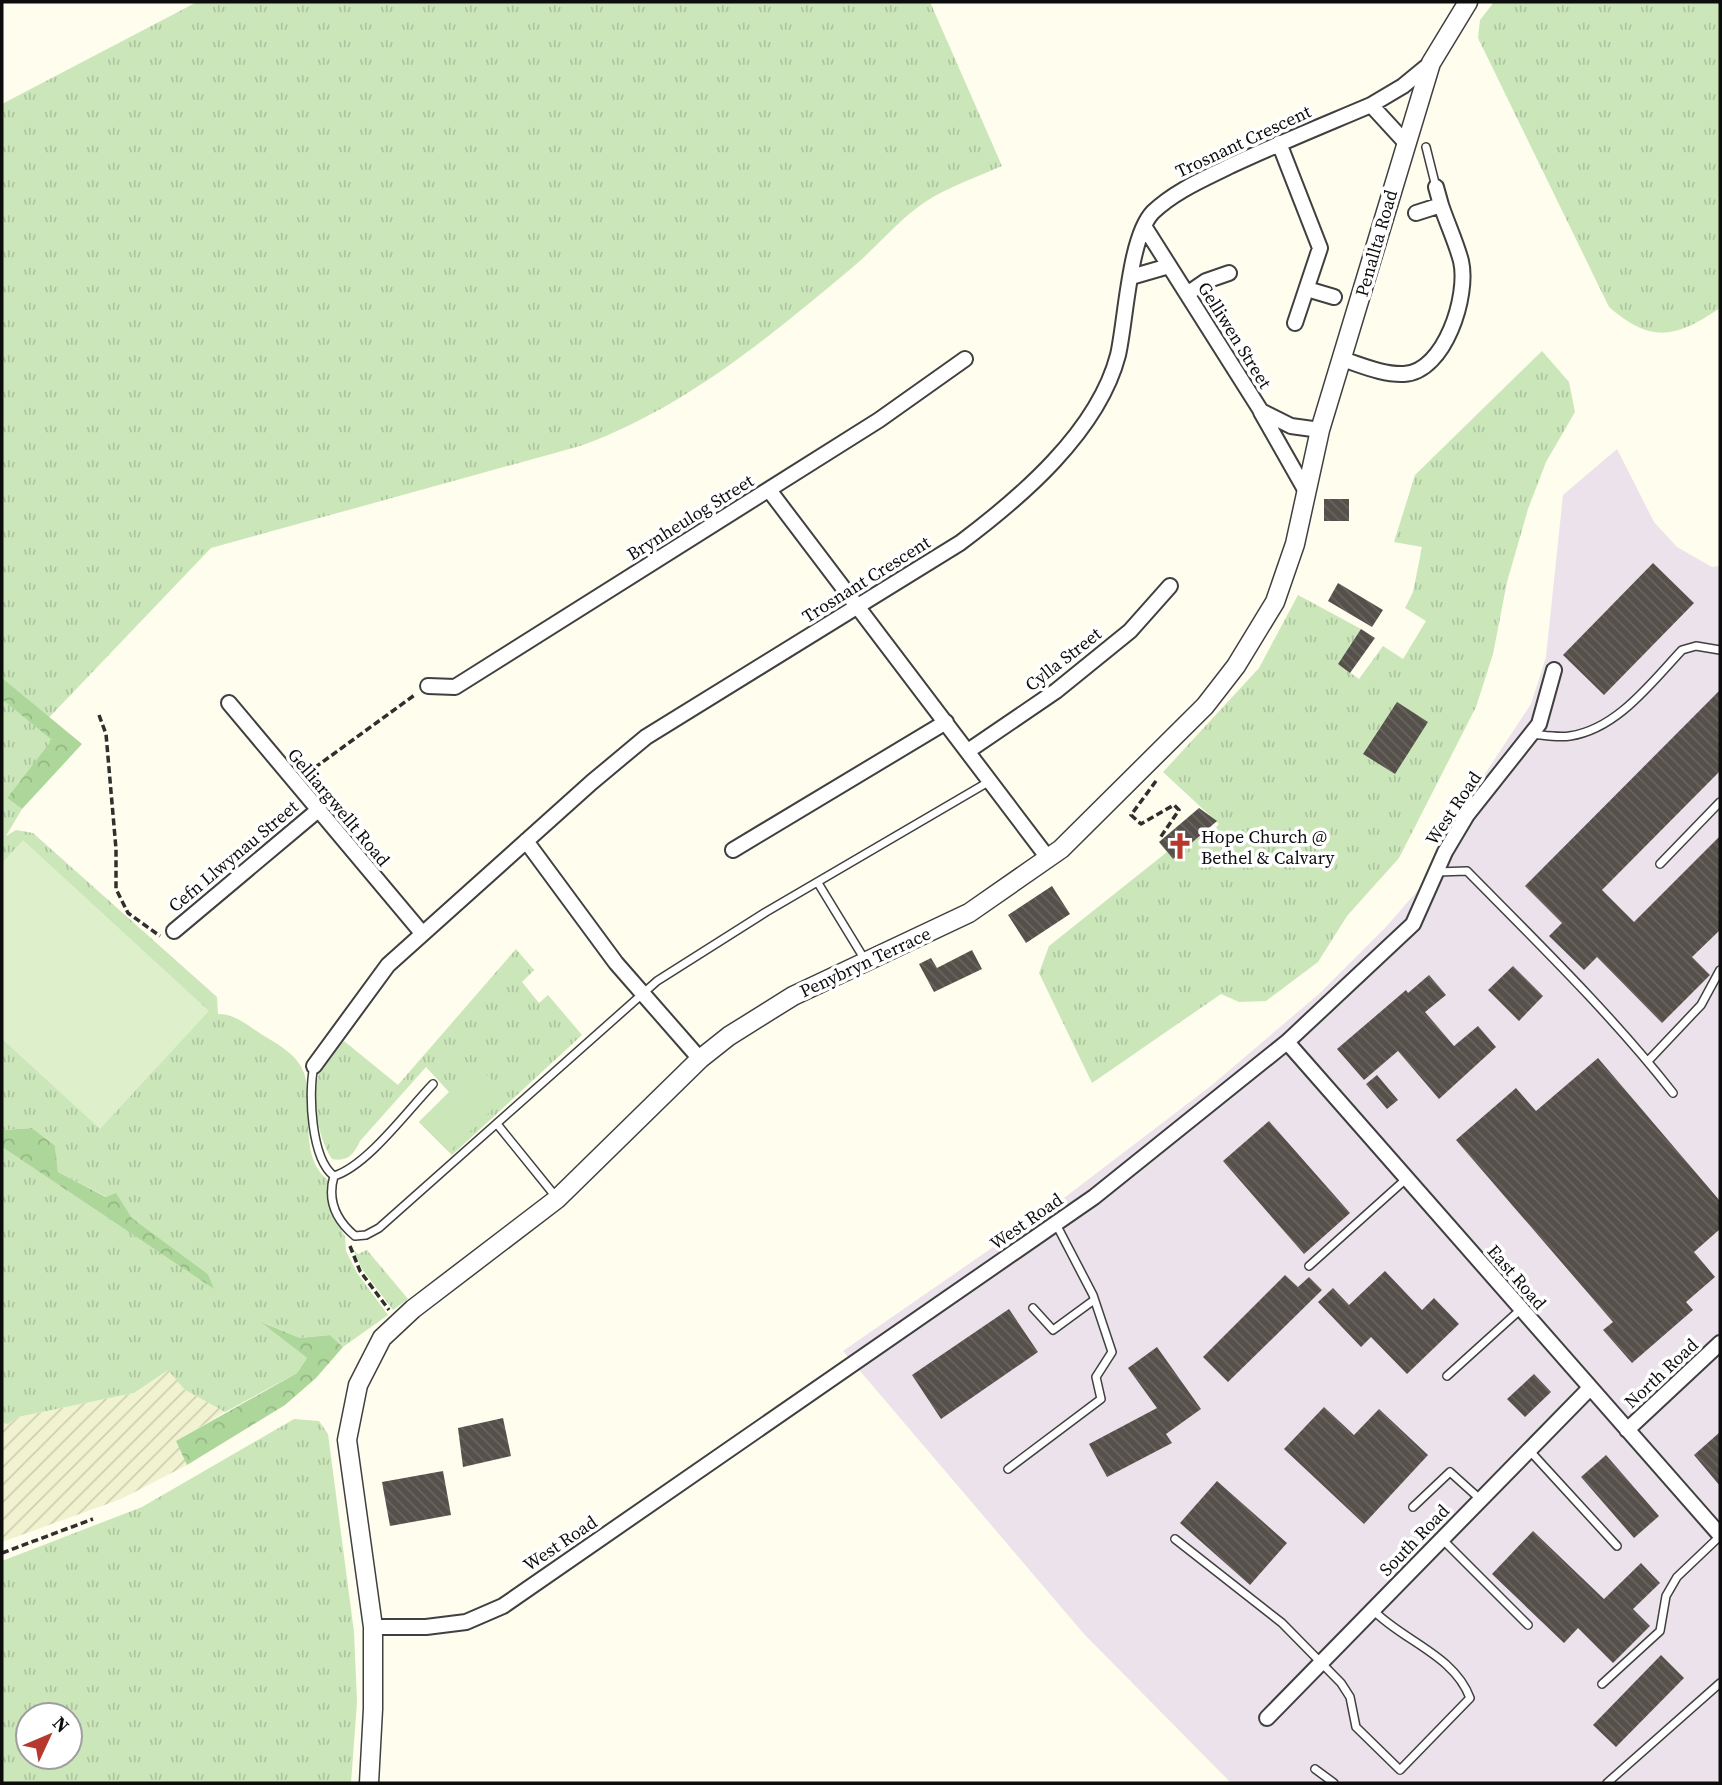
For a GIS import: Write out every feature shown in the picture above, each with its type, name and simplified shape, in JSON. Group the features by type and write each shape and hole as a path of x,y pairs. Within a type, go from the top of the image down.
{"street":[{"name":"Penallta Road","path":"1307,493 1320,430 1405,142 1431,63 1468,2"},
{"name":"Trosnant Crescent","path":"314,1066 388,965 646,737 960,543 1005,510 1041,476 1096,404 1112,369 1117,357 1131,277 1144,226 1153,213 1187,187 1371,104 1403,86 1431,63"},
{"path":"1371,104 1405,142"},
{"path":"1279,144 1320,248 1295,323"},
{"path":"1342,359 1387,372 1406,374 1428,366 1444,348 1463,285 1461,262 1436,187"},
{"path":"1416,214 1441,205"},
{"name":"Gelliwen Street","path":"1144,226 1261,411 1290,426 1320,430"},
{"path":"1131,277 1169,266"},
{"path":"1187,294 1206,281 1229,273"},
{"path":"1307,289 1334,297"},
{"name":"Brynheulog Street","path":"428,686 455,687 879,420 965,359"},
{"path":"1261,411 1307,493"},
{"path":"769,490 1048,858"},
{"name":"Penybryn Terrace","path":"369,1783 373,1709 373,1627 347,1440 358,1385 382,1338 557,1199 700,1059 729,1036 793,996 970,913 1048,858 1146,767 1205,706 1236,666 1275,602 1296,544 1307,493"},
{"name":"Cylla Street","path":"968,751 1056,691 1130,631 1170,586"},
{"name":"West Road","path":"373,1627 426,1627 466,1622 503,1606 1094,1197 1287,1042 1413,924 1467,815 1539,723 1554,670"},
{"name":"Gelliargwellt Road","path":"229,703 293,783 422,933"},
{"path":"733,850 946,722"},
{"name":"Cefn Llwynau Street","path":"174,931 317,811"},
{"path":"526,841 642,993 700,1059"},
{"name":"East Road","path":"1287,1042 1720,1535"},
{"name":"North Road","path":"1628,1430 1720,1343"},
{"name":"South Road","path":"1267,1718 1589,1389"}],"lane":[{"path":"1426,147 1436,187"},
{"path":"1531,734 1569,736 1590,729 1616,717 1682,650 1696,646 1720,649"},
{"path":"334,1175 330,1191 339,1223 355,1236 366,1235 379,1228 642,993 765,912 990,781"},
{"path":"1660,864 1720,802"},
{"path":"1437,872 1466,871 1648,1061 1673,1093"},
{"path":"818,883 865,960"},
{"path":"1648,1061 1701,1005 1720,970"},
{"path":"314,1066 309,1086 320,1154 323,1168 334,1175 346,1172 365,1155 433,1084"},
{"path":"497,1124 557,1199"},
{"path":"1309,1266 1406,1179"},
{"path":"1008,1469 1101,1399 1096,1377 1112,1352 1094,1300 1056,1224"},
{"path":"1033,1308 1053,1331 1094,1300"},
{"path":"1447,1376 1520,1310"},
{"path":"1529,1450 1617,1546"},
{"path":"1413,1507 1450,1472 1480,1500"},
{"path":"1602,1684 1660,1631 1667,1596 1677,1577 1720,1535"},
{"path":"1175,1539 1282,1623 1341,1683 1350,1698 1356,1727 1401,1770 1470,1698 1465,1685 1425,1646 1389,1626 1373,1610"},
{"path":"1442,1539 1528,1625"},
{"path":"1608,1783 1720,1683"},
{"path":"1315,1769 1334,1783"}],"path":[{"path":"293,783 428,686"},
{"path":"99,715 106,734 116,849 116,889 128,913 147,929 160,937 174,931"},
{"path":"1146,767 1157,779 1131,815 1141,824 1174,805 1179,810 1160,838"},
{"path":"355,1236 349,1243 355,1263 399,1323"},
{"path":"2,1553 93,1519"}],"shaded area":[{"path":"1617,449 1654,522 1677,547 1712,567 1720,566 1720,1779 1714,1783 1231,1783 1084,1634 843,1351 1064,1198 1212,1085 1320,993 1386,927 1425,882 1454,821 1531,704 1546,657 1563,495"}],"green space":[{"path":"197,2 930,2 1002,166 925,202 854,266 758,344 690,391 618,431 580,446 211,548 39,728 53,740 7,798 22,809 6,836 16,830 33,833 217,997 218,1014 241,1021 280,1046 297,1061 307,1086 313,1158 328,1180 330,1208 345,1237 346,1251 357,1273 388,1315 343,1347 330,1335 300,1338 264,1323 307,1358 297,1373 225,1412 185,1390 168,1370 134,1393 18,1417 8,1424 2,1423 2,1147 213,1288 208,1274 132,1218 116,1194 107,1197 58,1172 55,1147 32,1128 2,1130 2,104"},
{"path":"1494,2 1720,2 1720,308 1690,326 1664,333 1638,327 1609,307 1478,38 1480,20"},
{"path":"1542,351 1569,382 1575,412 1546,462 1528,509 1507,582 1493,654 1476,707 1399,858 1347,916 1318,962 1266,1001 1239,1002 1221,994 1092,1083 1039,973 1049,946 1167,852 1173,859 1208,829 1212,832 1219,824 1163,772 1259,668 1298,595 1361,629 1338,664 1359,679 1383,646 1403,659 1426,621 1405,608 1413,592 1422,547 1394,542 1415,475"},
{"path":"2,678 82,744 22,809 7,798 52,740 2,699"},
{"path":"23,840 209,1011 100,1129 2,1039 2,863"},
{"path":"516,949 534,970 522,982 539,1003 548,995 582,1035 452,1155 419,1122 449,1092 426,1067 360,1141 353,1153 346,1158 332,1159 320,1129 315,1092 320,1072 334,1052 344,1041 398,1085"},
{"path":"477,1065 507,1095 449,1152 419,1122"},
{"path":"32,1128 55,1146 58,1172 106,1197 116,1193 132,1218 208,1274 214,1289 2,1147 2,1130"},
{"path":"353,1249 358,1254 367,1250 408,1299 393,1310 362,1269"},
{"path":"261,1322 300,1338 330,1335 343,1347 316,1378 285,1405 187,1465 176,1441 297,1373 307,1358"},
{"path":"168,1369 185,1390 225,1412 177,1441 187,1465 121,1499 2,1542 2,1423 8,1424 18,1417 134,1393"},
{"path":"294,1419 319,1421 328,1434 354,1632 357,1702 351,1783 2,1783 2,1561 142,1507"}],"building":[{"path":"1324,499 1349,499 1349,521 1324,521"},
{"path":"1653,563 1694,603 1604,695 1563,655"},
{"path":"1338,583 1383,610 1372,627 1328,601"},
{"path":"1361,629 1375,638 1350,673 1338,664"},
{"path":"1720,690 1720,771 1602,890 1634,922 1720,836 1720,930 1692,957 1710,975 1662,1023 1597,957 1584,970 1549,936 1562,923 1525,886"},
{"path":"1397,702 1428,722 1395,774 1363,754"},
{"path":"1199,808 1217,821 1173,859 1159,842"},
{"path":"1052,886 1070,914 1026,943 1008,915"},
{"path":"972,950 982,969 934,992 919,964 931,958 937,968"},
{"path":"1513,966 1543,996 1519,1021 1488,990"},
{"path":"1429,975 1446,995 1425,1012 1454,1046 1478,1026 1496,1047 1439,1099 1398,1051 1364,1080 1337,1049 1406,990 1408,993"},
{"path":"1598,1058 1720,1201 1720,1229 1694,1252 1715,1277 1686,1302 1693,1310 1632,1363 1603,1330 1613,1322 1456,1140 1516,1088 1536,1111"},
{"path":"1377,1075 1398,1100 1387,1109 1366,1084"},
{"path":"1269,1121 1350,1213 1304,1254 1223,1161"},
{"path":"1385,1271 1422,1310 1434,1298 1459,1324 1407,1374 1371,1337 1361,1347 1318,1302 1333,1288 1349,1305"},
{"path":"1285,1275 1298,1287 1309,1277 1322,1290 1228,1382 1203,1357"},
{"path":"1009,1309 1038,1352 941,1419 912,1375"},
{"path":"1157,1347 1201,1409 1166,1434 1172,1443 1107,1477 1089,1444 1157,1408 1128,1368"},
{"path":"1534,1374 1551,1392 1525,1417 1507,1399"},
{"path":"1324,1407 1354,1435 1379,1409 1428,1455 1364,1524 1284,1449"},
{"path":"503,1418 511,1456 463,1467 458,1428"},
{"path":"1720,1432 1720,1486 1694,1455"},
{"path":"1606,1455 1659,1516 1634,1538 1581,1477"},
{"path":"443,1471 451,1515 390,1526 382,1482"},
{"path":"1217,1481 1287,1543 1250,1585 1180,1523"},
{"path":"1533,1531 1604,1599 1641,1563 1660,1583 1633,1609 1650,1626 1613,1663 1578,1628 1564,1643 1492,1574"},
{"path":"1661,1655 1684,1678 1616,1747 1593,1725"}],"place":[{"name":"Hope Church @ Bethel & Calvary","path":"1180,846"}]}
